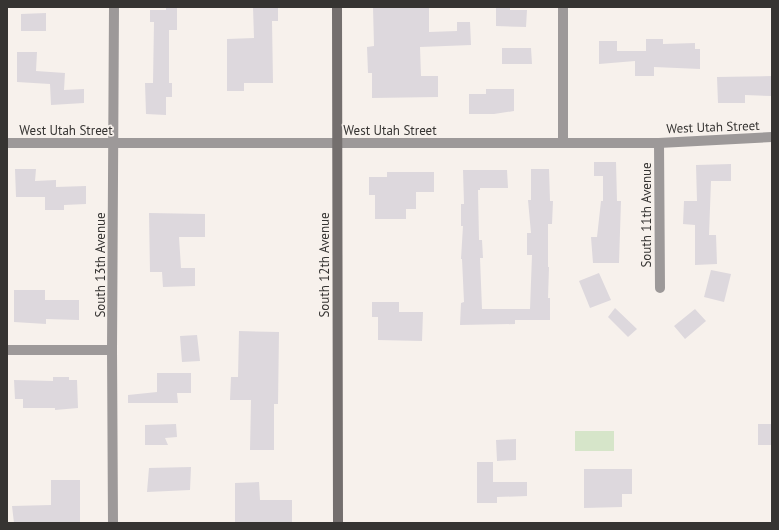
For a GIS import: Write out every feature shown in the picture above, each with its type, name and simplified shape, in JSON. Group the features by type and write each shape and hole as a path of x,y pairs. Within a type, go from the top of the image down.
{"main road":[{"name":"South 12th Avenue","path":"337,7 336,143 338,523"}],"street":[{"name":"South 13th Avenue","path":"113,523 112,350 114,7"},
{"path":"563,7 563,142"},
{"name":"West Utah Street","path":"7,143 659,143 772,138"},
{"name":"South 11th Avenue","path":"659,143 660,288"},
{"path":"7,350 112,350"}],"green space":[{"path":"575,431 614,431 614,451 575,451"}],"building":[{"path":"166,7 177,7 177,30 169,30 169,83 172,83 172,97 166,97 166,115 146,114 145,83 153,83 154,22 150,22 150,10 166,10"},
{"path":"253,7 278,7 278,21 272,21 273,83 244,83 244,91 227,91 227,39 254,38"},
{"path":"373,7 429,7 429,32 457,31 457,22 470,22 471,45 420,47 421,76 438,76 438,97 372,98 372,73 368,73 367,47 374,46"},
{"path":"496,7 510,7 510,10 527,10 526,27 496,26"},
{"path":"46,13 46,31 21,31 21,14"},
{"path":"646,39 663,39 663,44 695,43 695,49 700,49 700,69 654,67 654,76 635,76 635,61 599,64 599,41 617,41 617,51 646,51"},
{"path":"502,48 531,48 532,64 502,64"},
{"path":"17,52 37,52 36,71 65,73 64,90 84,89 84,103 51,105 50,84 17,82"},
{"path":"772,76 772,96 745,95 745,103 718,103 717,77"},
{"path":"486,89 514,89 514,111 494,114 469,114 469,94 486,94"},
{"path":"594,162 616,162 617,201 621,201 619,263 593,263 591,237 597,237 601,201 603,201 603,176 594,176"},
{"path":"731,164 731,181 711,181 709,235 716,235 717,264 695,265 695,225 683,224 684,201 697,201 696,165"},
{"path":"15,169 36,169 35,181 56,180 56,187 86,186 86,204 64,205 64,210 45,210 45,197 16,197"},
{"path":"531,169 549,169 550,201 553,201 552,224 548,224 548,298 550,298 550,320 515,320 515,324 460,325 461,303 464,302 461,259 463,226 461,226 461,204 464,204 463,170 507,170 508,188 480,188 480,190 478,190 479,240 482,240 483,258 480,258 482,309 530,309 532,255 527,255 527,233 531,233 528,200 531,200"},
{"path":"387,172 434,172 434,192 416,192 416,209 406,209 406,219 375,219 375,195 369,195 369,177 387,177"},
{"path":"149,213 205,214 205,237 179,237 181,268 195,268 195,286 163,287 162,272 150,272"},
{"path":"711,270 731,274 724,302 704,297"},
{"path":"599,273 611,300 590,308 579,281"},
{"path":"14,290 45,290 45,300 79,300 79,320 46,319 46,324 14,322"},
{"path":"372,302 399,302 399,312 423,312 422,341 378,340 378,317 372,317"},
{"path":"615,308 637,329 628,337 608,317"},
{"path":"695,309 706,321 685,339 674,326"},
{"path":"239,331 279,332 278,404 274,404 274,450 250,450 251,400 230,400 231,377 238,377"},
{"path":"197,335 200,361 182,362 180,336"},
{"path":"157,373 191,373 191,393 177,393 178,403 128,403 128,395 157,392"},
{"path":"53,377 69,377 69,380 77,380 78,408 55,410 55,408 23,408 23,399 15,399 14,380 53,381"},
{"path":"176,424 177,437 165,438 168,445 145,445 145,425"},
{"path":"758,424 772,424 772,445 758,445"},
{"path":"516,439 516,460 497,461 496,440"},
{"path":"477,462 493,462 493,482 527,482 527,496 497,497 497,503 477,503"},
{"path":"191,467 190,490 147,492 149,468"},
{"path":"584,469 632,469 632,494 622,494 622,507 584,508"},
{"path":"51,480 80,480 80,523 14,523 12,506 51,505"},
{"path":"259,482 260,500 292,500 292,523 235,523 235,483"}]}
